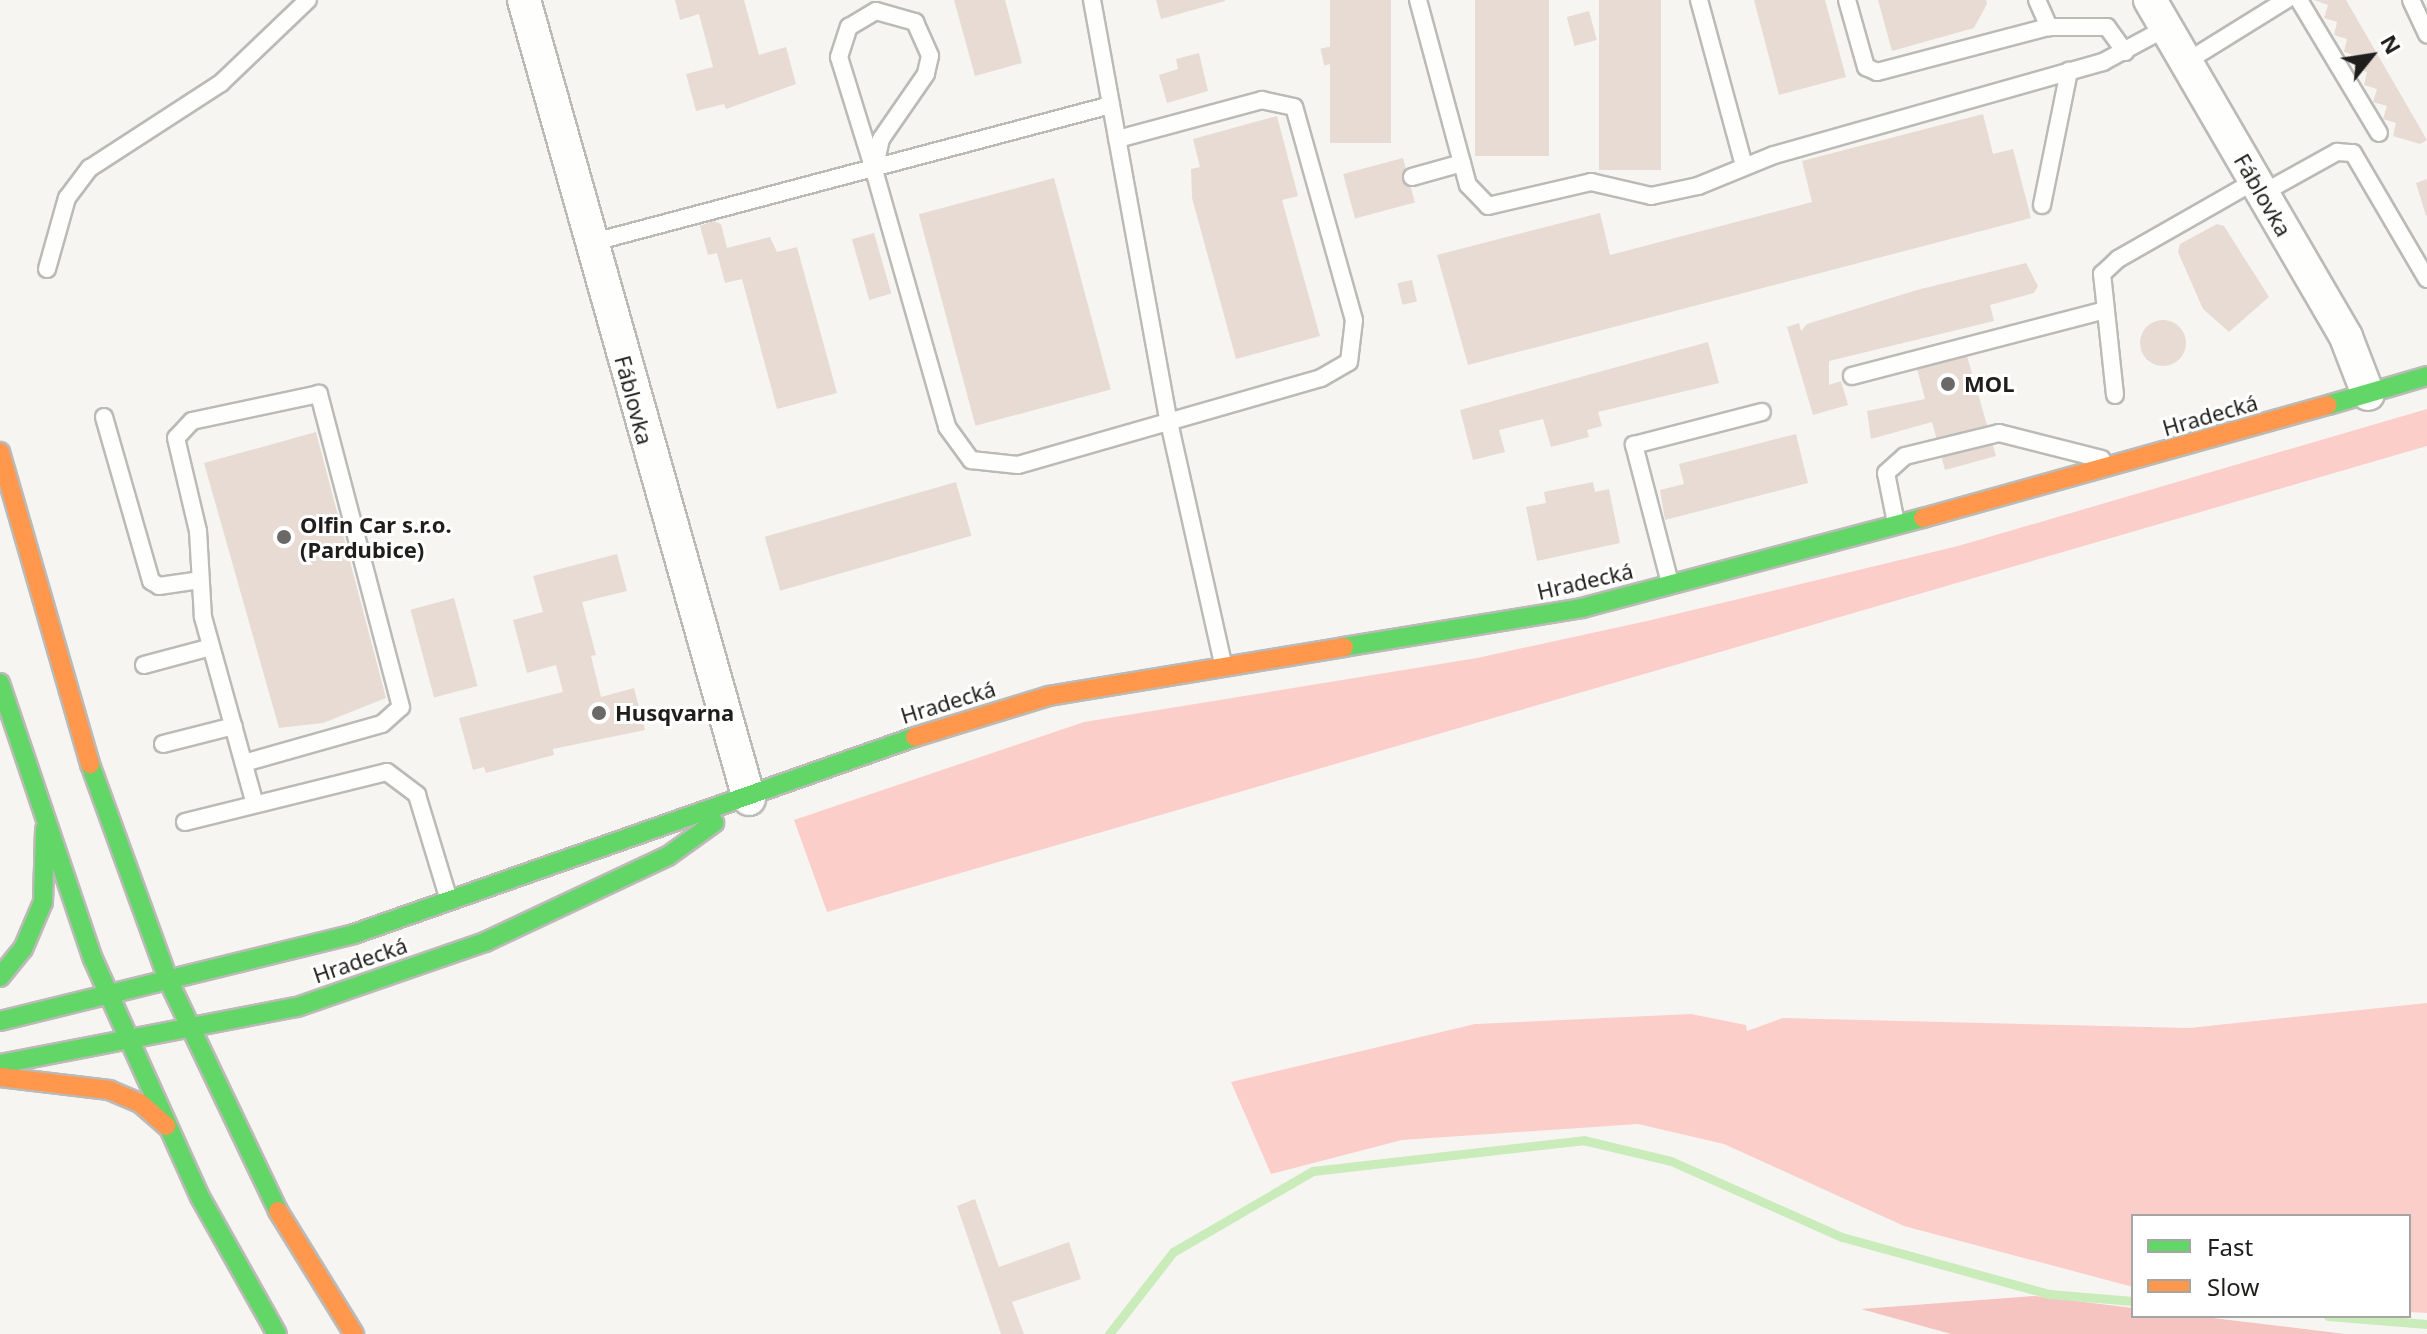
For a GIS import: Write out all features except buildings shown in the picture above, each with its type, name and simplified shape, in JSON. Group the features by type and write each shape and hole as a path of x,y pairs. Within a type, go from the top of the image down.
{"main road":[{"name":"Hradecká","path":"0,1021 169,982 450,902 749,799 919,735 1049,696 1223,666 1463,633 1671,585 2127,465 2427,376"},
{"path":"0,452 89,761 169,982 269,1196 354,1334"},
{"path":"0,683 45,829 110,997 166,1126 277,1334"},
{"name":"Hradecká","path":"0,1064 191,1032 297,1007 485,942 668,856 749,799"},
{"path":"0,977 23,949 43,902 45,829"},
{"path":"0,1077 109,1090 140,1103 166,1126"}],"street":[{"name":"Fáblovka","path":"524,0 749,799"},
{"name":"Fáblovka","path":"2150,0 2346,337 2368,394"}],"lane":[{"path":"47,269 67,198 90,168 221,83 308,0"},
{"path":"1092,0 1169,422 1223,666"},
{"path":"1418,0 1470,192 1488,206 1591,182 1665,194 1744,166 2069,71 2125,52 2166,28"},
{"path":"1699,0 1744,166"},
{"path":"1847,0 1866,67 1877,72 2049,27 2107,27 2125,52"},
{"path":"2037,0 2049,27"},
{"path":"2186,62 2286,0"},
{"path":"2299,0 2379,133"},
{"path":"2411,0 2427,34"},
{"path":"874,170 881,139 926,74 930,56 915,22 887,10 856,20 840,47 874,170 958,449 971,460 1018,465 1337,370 1355,353 1354,320 1301,124 1287,102 1262,100 1117,139"},
{"path":"2042,205 2069,71"},
{"path":"590,243 1111,105"},
{"path":"2115,395 2099,284 2108,266 2259,187 2337,152 2353,153 2427,279"},
{"path":"1412,177 1462,163"},
{"path":"1852,376 2102,311"},
{"path":"244,763 382,724 401,707 319,394 192,421 179,430 176,448 198,531 200,580 211,647 255,804"},
{"path":"1671,585 1634,445 1762,412"},
{"path":"104,417 151,581 159,586 200,580"},
{"path":"1896,525 1885,487 1893,463 1971,438 1999,433 2127,465"},
{"path":"144,665 211,647"},
{"path":"163,744 234,726"},
{"path":"185,822 368,773 398,776 422,806 450,902"}],"shaded area":[{"path":"2427,409 2427,446 827,912 794,820 1084,722 1477,658 1647,621 1958,546"},
{"path":"2427,1003 2427,1313 2411,1312 2411,1214 2131,1214 2131,1286 1904,1226 1724,1144 1638,1124 1402,1140 1271,1174 1231,1082 1475,1024 1691,1014 1746,1025 1747,1031 1783,1018 2189,1028"},
{"path":"2035,1296 2131,1308 2131,1318 2213,1318 2345,1334 1951,1334 1861,1309"}],"waterway":[{"path":"1109,1334 1173,1252 1313,1171 1583,1140 1671,1161 1842,1237 2049,1294 2131,1301"},
{"path":"2353,1318 2427,1324"}],"traffic: fast":[{"path":"2328,405 2427,376"},
{"path":"1344,647 1582,608 1923,518"},
{"path":"0,683 93,959 200,1197 277,1334"},
{"path":"0,1021 354,934 915,737"},
{"path":"90,764 169,982 278,1211"},
{"path":"0,1064 297,1007 485,942 668,856 714,823"},
{"path":"0,977 23,949 43,902 45,829"}],"traffic: slow":[{"path":"1923,518 2328,405"},
{"path":"0,452 90,764"},
{"path":"915,737 1049,696 1344,647"},
{"path":"0,1077 109,1090 140,1103 166,1126"},
{"path":"278,1211 354,1334"}],"place":[{"name":"MOL","path":"1948,384"},
{"name":"Olfin Car s.r.o. (Pardubice)","path":"284,537"},
{"name":"Husqvarna","path":"599,713"}]}
